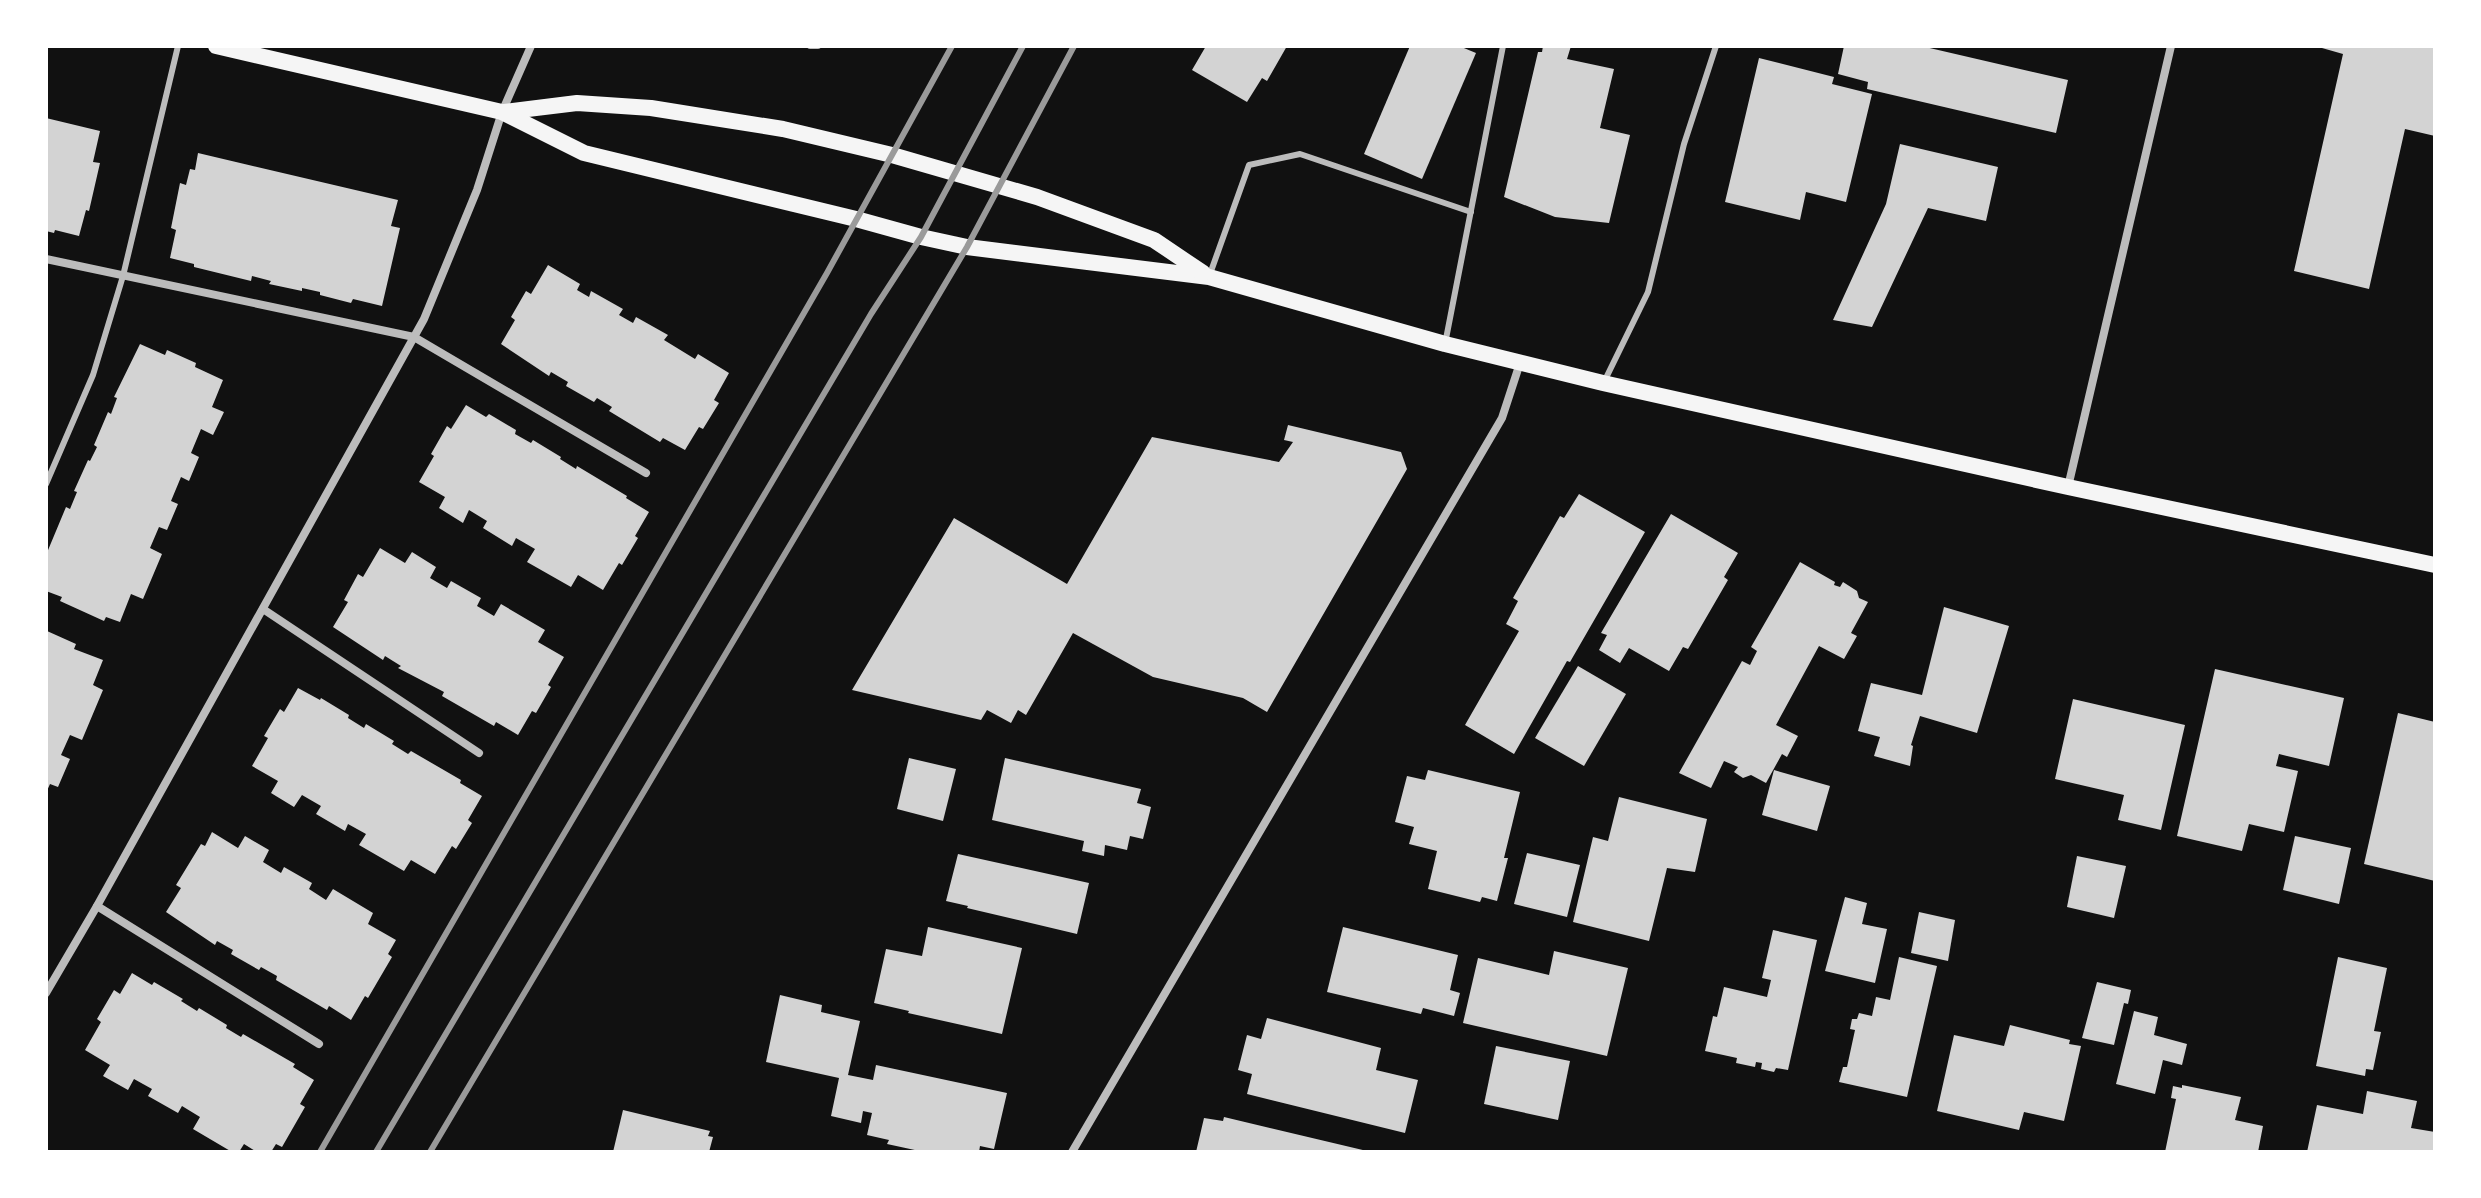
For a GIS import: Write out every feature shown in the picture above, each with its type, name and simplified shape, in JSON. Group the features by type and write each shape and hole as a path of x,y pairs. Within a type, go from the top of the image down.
{"main road":[{"path":"216,46 502,112 584,153 921,237 967,247 1209,277 1445,344 1603,383 2435,565"},
{"path":"502,112 577,103 651,108 783,129 892,155 1037,197 1154,240 1209,277"}],"street":[{"path":"46,993 424,319 477,190 502,112 531,46"},
{"path":"2068,487 2171,46"},
{"path":"46,259 414,337 646,473"},
{"path":"1072,1152 1502,418 1520,362"},
{"path":"263,609 479,753"},
{"path":"97,906 319,1044"}],"lane":[{"path":"46,484 93,375 123,276 178,46"},
{"path":"810,46 818,46"},
{"path":"1445,344 1503,46"},
{"path":"1603,383 1648,292 1684,144 1716,46"},
{"path":"1209,277 1249,165 1300,154 1471,212"}],"building":[{"path":"1206,46 1287,46 1267,81 1262,78 1247,102 1192,70"},
{"path":"1410,46 1459,46 1476,53 1422,179 1364,154"},
{"path":"1543,46 1571,46 1567,59 1614,69 1600,128 1630,135 1609,223 1555,217 1504,197 1538,52 1542,52"},
{"path":"1844,46 1921,46 2068,80 2056,133 1867,89 1868,82 1838,74"},
{"path":"2315,46 2435,46 2435,136 2405,129 2369,289 2294,271 2343,54"},
{"path":"1759,58 1834,77 1832,84 1872,94 1846,202 1806,192 1800,220 1725,202"},
{"path":"46,118 100,131 93,162 100,163 89,211 86,210 79,236 46,231"},
{"path":"1900,144 1998,167 1986,221 1928,208 1872,327 1833,320 1886,204"},
{"path":"198,153 398,200 391,226 400,228 382,306 353,299 351,303 320,295 320,292 269,284 271,281 252,276 251,281 170,258 176,230 171,228 180,183 186,185 190,169 195,170"},
{"path":"548,265 580,284 577,290 589,297 591,291 623,309 619,315 633,323 636,317 668,335 664,340 695,359 698,354 729,373 714,400 719,403 685,450 663,438 660,442 609,411 612,407 597,398 594,402 566,386 568,382 551,372 549,376 501,344 515,320 511,317 526,291 531,294"},
{"path":"140,344 165,355 167,350 223,380 212,407 224,412 213,435 201,429 191,453 199,457 189,481 181,477 171,501 178,504 167,530 159,527 150,548 162,554 143,599 131,594 120,622 106,617 104,621 60,601 62,597 46,591 46,555 66,507 70,509 77,492 74,491 97,447 94,445 108,412 111,414 117,398 114,397"},
{"path":"466,405 486,417 489,414 516,430 515,434 531,443 533,440 649,512 635,536 638,538 603,590 578,575 571,587 527,562 535,549 516,538 512,546 483,528 487,521 469,510 463,523 439,508 445,497 419,482 447,426 451,429"},
{"path":"1288,425 1401,452 1407,469 1267,712 1243,698 1153,677 1073,633 1026,715 1018,710 1011,723 987,710 981,720 852,690 954,518 1067,584 1152,437 1279,462 1293,442 1284,440"},
{"path":"1579,494 1645,532 1514,754 1465,725 1519,631 1506,624 1518,601 1513,598 1560,516 1564,518"},
{"path":"1671,514 1738,553 1724,577 1728,580 1688,649 1683,647 1669,671 1629,648 1620,663 1599,650 1607,635 1601,633"},
{"path":"380,548 405,563 412,552 436,567 430,578 447,588 451,581 481,598 477,606 494,616 501,604 545,630 538,642 564,657 536,713 532,711 518,735 496,722 494,726 442,696 444,692 398,668 401,666 385,656 383,660 333,627 348,602 344,600 358,574 363,577"},
{"path":"1800,562 1835,582 1834,585 1840,587 1843,582 1857,591 1859,598 1868,602 1851,633 1857,636 1844,659 1819,646 1776,725 1798,736 1787,757 1782,754 1766,783 1751,775 1743,778 1734,772 1738,767 1724,761 1711,788 1679,773 1742,661 1750,665 1757,651 1751,647"},
{"path":"1944,607 2009,626 1977,733 1920,716 1911,745 1910,766 1874,756 1880,737 1858,731 1871,683 1922,695"},
{"path":"47,631 76,644 74,649 103,660 93,685 103,690 82,740 70,735 61,755 70,759 58,787 50,784 46,793"},
{"path":"1578,666 1626,694 1584,766 1535,738"},
{"path":"2215,669 2344,698 2329,766 2279,754 2276,766 2298,771 2284,832 2249,824 2242,851 2177,836"},
{"path":"298,688 321,698 364,728 366,724 394,741 392,744 408,754 411,751 482,796 468,820 472,823 456,849 452,846 435,874 411,860 404,871 359,845 366,834 348,824 345,831 316,814 321,806 302,795 294,807 271,793 278,781 252,766 268,738 264,736 280,709 284,712"},
{"path":"2073,699 2185,725 2161,830 2118,820 2124,795 2055,779"},
{"path":"2398,713 2435,722 2435,881 2364,864"},
{"path":"909,758 956,769 943,821 897,809"},
{"path":"1005,758 1141,789 1137,803 1151,807 1143,839 1130,836 1127,850 1105,845 1104,856 1082,851 1084,841 992,820"},
{"path":"1428,770 1520,792 1497,901 1482,897 1480,902 1428,889 1437,851 1409,844 1414,827 1395,822 1407,776 1425,780"},
{"path":"1774,770 1830,786 1817,831 1762,815"},
{"path":"1619,797 1707,819 1695,872 1667,868 1649,941 1573,922 1593,837 1608,841"},
{"path":"212,832 238,848 245,836 269,850 263,862 281,873 284,867 312,883 309,889 326,900 333,889 373,913 368,924 396,940 388,954 392,957 351,1020 329,1006 327,1010 276,980 277,976 261,967 259,970 231,954 233,950 217,941 215,945 166,912 181,888 176,885"},
{"path":"2295,836 2351,848 2339,904 2283,890"},
{"path":"1527,853 1580,865 1567,917 1514,904"},
{"path":"958,854 1089,883 1077,934 946,901"},
{"path":"2077,856 2126,866 2114,918 2067,907"},
{"path":"1845,897 1867,903 1862,924 1887,929 1875,983 1825,971"},
{"path":"1919,912 1955,920 1948,961 1911,953"},
{"path":"928,927 1022,948 1002,1034 874,1003 886,949 922,956"},
{"path":"1343,927 1458,955 1450,990 1460,993 1454,1016 1423,1008 1421,1014 1327,992"},
{"path":"1773,930 1817,940 1788,1070 1776,1068 1774,1072 1761,1069 1762,1063 1756,1062 1755,1067 1736,1063 1737,1058 1705,1051 1724,987 1767,997 1771,980 1762,978"},
{"path":"1554,951 1628,968 1607,1056 1463,1023 1478,958 1549,975"},
{"path":"1899,957 1937,966 1907,1097 1839,1082 1843,1067 1847,1067 1855,1030 1850,1029 1852,1019 1857,1019 1859,1013 1872,1016 1876,997 1890,1000"},
{"path":"2338,957 2387,968 2374,1031 2381,1032 2373,1070 2366,1069 2365,1076 2316,1066"},
{"path":"132,973 152,985 154,982 197,1011 199,1008 227,1025 226,1028 241,1037 243,1034 295,1064 293,1067 314,1080 300,1104 305,1107 282,1147 276,1144 271,1152 257,1152 244,1144 239,1152 232,1152 193,1129 200,1117 182,1106 178,1113 148,1096 152,1089 134,1079 128,1090 103,1076 110,1065 85,1050 101,1022 97,1019 114,990 120,994"},
{"path":"2097,982 2131,990 2128,1004 2124,1003 2114,1045 2082,1038"},
{"path":"780,995 822,1005 821,1012 860,1021 848,1075 873,1080 876,1065 1007,1093 994,1149 980,1146 979,1152 924,1152 887,1144 889,1140 867,1135 872,1113 863,1111 861,1123 831,1116 839,1078 766,1062"},
{"path":"2134,1011 2158,1017 2154,1035 2187,1044 2182,1065 2163,1060 2155,1094 2116,1084"},
{"path":"1267,1018 1381,1048 1376,1070 1418,1080 1405,1133 1247,1094 1252,1074 1238,1070 1247,1035 1261,1039"},
{"path":"2010,1025 2070,1040 2069,1044 2081,1046 2064,1121 2024,1112 2019,1130 1937,1111 1954,1035 2004,1046"},
{"path":"1496,1046 1570,1061 1558,1120 1484,1104"},
{"path":"2182,1085 2241,1097 2235,1120 2263,1126 2258,1152 2165,1152 2176,1099 2171,1098 2173,1086 2182,1088"},
{"path":"2367,1091 2417,1101 2411,1128 2435,1132 2435,1152 2307,1152 2317,1105 2363,1114"},
{"path":"623,1110 710,1131 708,1136 713,1137 709,1152 613,1152"},
{"path":"1224,1117 1367,1152 1196,1152 1204,1118 1223,1121"}],"railway":[{"path":"320,1152 827,273 952,46"},
{"path":"376,1152 871,314 921,237 1023,46"},
{"path":"430,1152 967,247 1074,46"}]}
